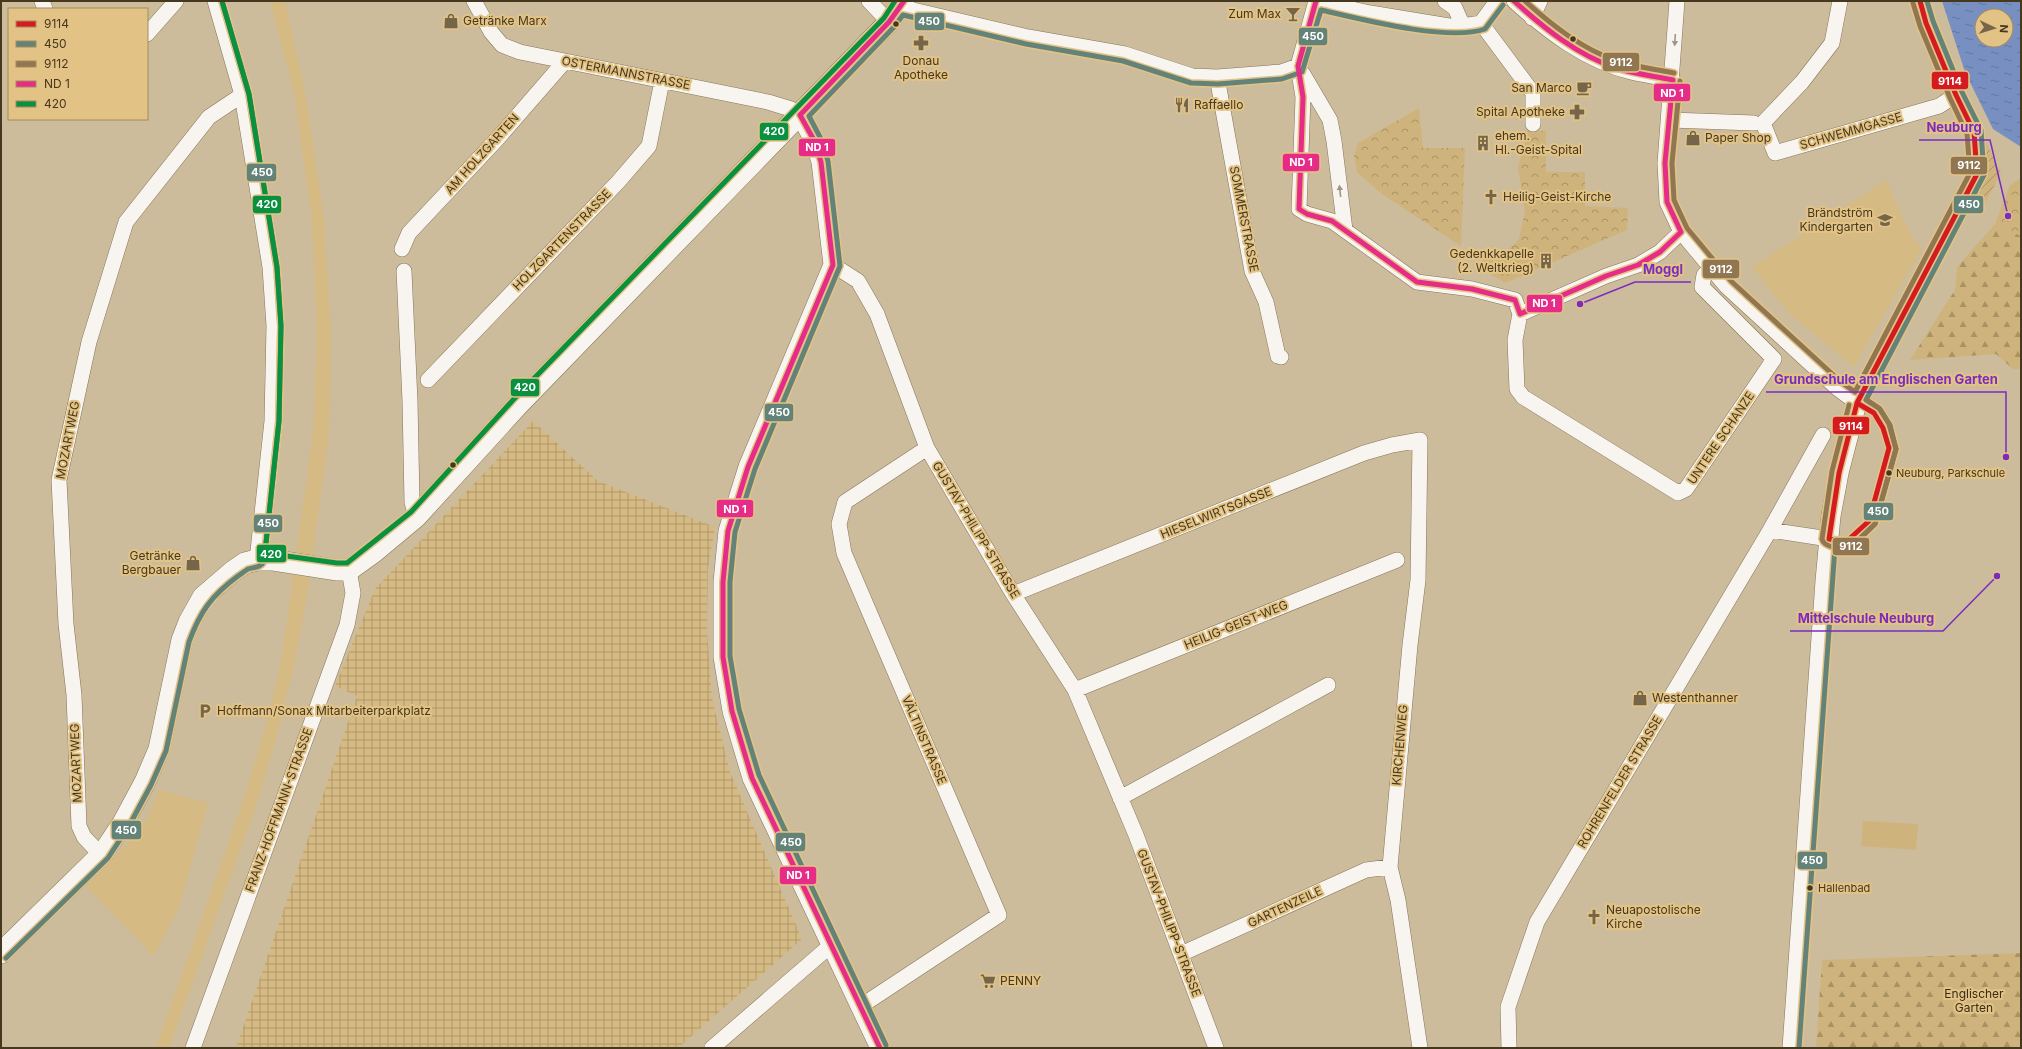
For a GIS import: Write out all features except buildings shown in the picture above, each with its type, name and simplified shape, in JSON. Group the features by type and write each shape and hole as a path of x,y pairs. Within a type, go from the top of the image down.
{"main road":[{"path":"1,953 101,855 130,810 145,782 159,749 182,640 189,622 203,597 245,563 257,560 272,560 336,570 349,570 416,518 518,405 800,115 898,10"}],"street":[{"path":"148,33 176,1"},
{"path":"216,1 242,94 270,267 274,326 272,421 257,560"},
{"name":"OSTERMANNSTRASSE","path":"474,1 491,32 502,45 520,52 780,104 800,115"},
{"path":"869,1 898,10 1028,37 1125,54 1192,76 1217,77 1281,72 1298,66"},
{"path":"1497,1 1481,23 1463,26 1420,21 1316,1 1298,66 1303,97 1299,209 1307,214 1332,221 1417,282 1472,289 1515,300 1520,314 1606,276 1638,265 1660,252 1681,232"},
{"path":"1445,1 1455,8 1463,26"},
{"path":"1514,1 1532,18 1589,56 1629,72 1673,80"},
{"path":"1532,18 1540,1"},
{"path":"1677,1 1673,80 1665,163 1668,202 1681,232 1732,292 1837,388 1857,403"},
{"path":"1670,120 1759,123 1802,82 1832,43 1840,1"},
{"path":"1792,1048 1825,581 1838,473 1857,403 1977,174 1974,132 1956,95 1926,23 1920,1"},
{"path":"1481,23 1533,93 1533,124"},
{"name":"AM HOLZGARTEN","path":"402,249 410,234 499,137 565,61"},
{"path":"1298,66 1330,120 1334,140 1344,230"},
{"name":"SOMMERSTRASSE","path":"1217,77 1252,271 1266,302 1278,356 1281,357"},
{"name":"HOLZGARTENSTRASSE","path":"428,380 612,188 649,146 662,81"},
{"name":"MOZARTWEG","path":"101,855 84,837 79,826 74,695 66,624 59,480 90,336 126,222 209,118 242,94"},
{"name":"SCHWEMMGASSE","path":"1759,123 1775,153 1939,106 1956,95"},
{"path":"800,115 812,134 821,162 833,265 748,467 728,531 723,582 723,649 728,695 752,778 830,946 861,1006 880,1048"},
{"name":"GUSTAV-PHILIPP-STRASSE","path":"833,265 858,281 877,314 927,448 1013,594 1075,690 1136,835 1216,1048"},
{"name":"UNTERE SCHANZE","path":"1520,314 1515,340 1517,389 1523,397 1678,493 1686,489 1774,359 1702,287 1704,276 1711,268"},
{"path":"404,271 410,401 412,502 416,518"},
{"name":"ROHRENFELDER STRASSE","path":"1509,1048 1508,1007 1537,922 1770,530 1823,435"},
{"name":"HIESELWIRTSGASSE","path":"1013,594 1364,453 1392,444 1420,440"},
{"name":"KIRCHENWEG","path":"1420,440 1418,580 1410,645 1390,867 1398,900 1420,1048"},
{"name":"VÄLTINSTRASSE","path":"861,1006 999,915 844,552 839,524 845,502 927,448"},
{"path":"1770,530 1830,540"},
{"name":"HEILIG-GEIST-WEG","path":"1075,690 1397,560"},
{"name":"FRANZ-HOFFMANN-STRASSE","path":"193,1048 347,625 353,593 349,570"},
{"path":"1120,798 1328,685"},
{"name":"GARTENZEILE","path":"1181,954 1366,870 1390,867"},
{"path":"712,1048 830,946"}],"shaded area":[{"path":"270,1 285,1 305,91 324,219 331,336 329,435 308,590 294,666 276,739 257,804 169,1048 156,1048 244,798 263,735 281,663 313,433 317,334 312,219 294,92"},
{"path":"1886,180 1912,237 1922,248 1854,367 1790,314 1752,267"},
{"path":"533,421 598,481 715,527 708,568 707,630 712,698 730,772 802,939 678,1048 236,1048 357,696 335,686 375,589"},
{"path":"159,790 208,803 180,905 154,956 84,884 126,846 147,819"}],"green space":[{"path":"1419,108 1423,148 1465,148 1461,246 1382,194 1357,172 1354,155 1358,143"},
{"path":"1528,130 1546,131 1546,172 1585,172 1585,206 1628,208 1627,230 1505,283 1485,271 1481,255 1507,251 1519,239 1525,211 1518,167"},
{"path":"1983,137 2001,173 1984,205 1975,199 1986,176"},
{"path":"2021,178 2021,236 1995,224 2010,185"},
{"path":"1995,224 2021,236 2021,368 2014,370 1996,354 1910,360 1955,290 1957,267"},
{"path":"1863,821 1918,824 1916,850 1861,846"},
{"name":"Englischer Garten","path":"2021,953 2021,1048 1816,1048 1822,960"}],"water":[{"path":"1942,1 2021,1 2021,147 1993,129 1965,72"}],"transit line":[{"name":"450","path":"6,958 108,858 129,826 151,785 166,751 189,642 202,613 220,591 229,583 248,569 259,566 264,561 279,421 281,326 277,267 249,94 222,1"},
{"name":"420","path":"222,1 249,94 277,267 281,326 279,421 265,553 337,563 347,563 411,512 513,400 884,18 895,1"},
{"path":"880,1048 752,778 732,711 723,657 723,582 728,531 748,467 833,265 821,162 815,142 800,115 889,22 904,1"},
{"path":"1316,1 1298,66 1303,97 1299,209 1307,214 1332,221 1417,282 1472,289 1515,300 1520,314 1606,276 1638,265 1660,252 1681,232 1667,202 1665,163 1673,80 1623,70 1588,56 1549,31 1514,1"},
{"name":"9112","path":"1525,1 1568,36 1604,56 1631,65 1674,73"},
{"name":"9114","path":"1829,539 1839,473 1857,403 1977,174 1974,132 1956,95 1926,23 1920,1"},
{"name":"450","path":"1799,1048 1835,547 1851,547 1875,524 1896,449 1890,425 1880,409 1866,400 1984,175 1981,130 1962,92 1933,21 1927,1"},
{"name":"9112","path":"1680,81 1672,163 1674,200 1687,228 1731,281 1841,382 1855,392 1970,173 1967,134 1950,98 1920,26 1913,3"},
{"name":"450","path":"886,1045 759,775 739,709 730,656 730,582 735,532 755,469 840,266 828,161 821,139 809,116 894,27 903,15 1026,44 1123,61 1191,83 1218,84 1282,79 1302,72 1321,10 1404,28 1449,33 1469,32 1485,29 1503,5"},
{"name":"9112","path":"1849,405 1832,471 1822,539 1826,544 1840,548 1852,546 1875,524 1896,449 1889,424 1879,408 1867,400"},
{"name":"9114","path":"1829,539 1847,541 1869,521 1889,448 1883,428 1874,413 1857,403"}],"place":[{"name":"Zum Max","path":"1293,14"},
{"name":"Getränke Marx","path":"451,21"},
{"name":"Donau Apotheke","path":"921,43"},
{"name":"San Marco","path":"1584,88"},
{"name":"Raffaello","path":"1182,105"},
{"name":"Spital Apotheke","path":"1577,112"},
{"name":"Paper Shop","path":"1693,138"},
{"name":"ehem. Hl.-Geist-Spital","path":"1483,143"},
{"name":"Heilig-Geist-Kirche","path":"1491,197"},
{"name":"Neuburg","path":"2008,216"},
{"name":"Brändström Kindergarten","path":"1885,220"},
{"name":"Gedenkkapelle (2. Weltkrieg)","path":"1546,261"},
{"name":"Moggl","path":"1580,304"},
{"name":"Grundschule am Englischen Garten","path":"2006,457"},
{"name":"Neuburg, Parkschule","path":"1889,473"},
{"name":"Getränke Bergbauer","path":"193,563"},
{"name":"Mittelschule Neuburg","path":"1997,576"},
{"name":"Westenthanner","path":"1640,698"},
{"name":"Hoffmann/Sonax Mitarbeiterparkplatz","path":"205,711"},
{"name":"Hallenbad","path":"1810,888"},
{"name":"Neuapostolische Kirche","path":"1594,917"},
{"name":"PENNY","path":"988,981"}]}
